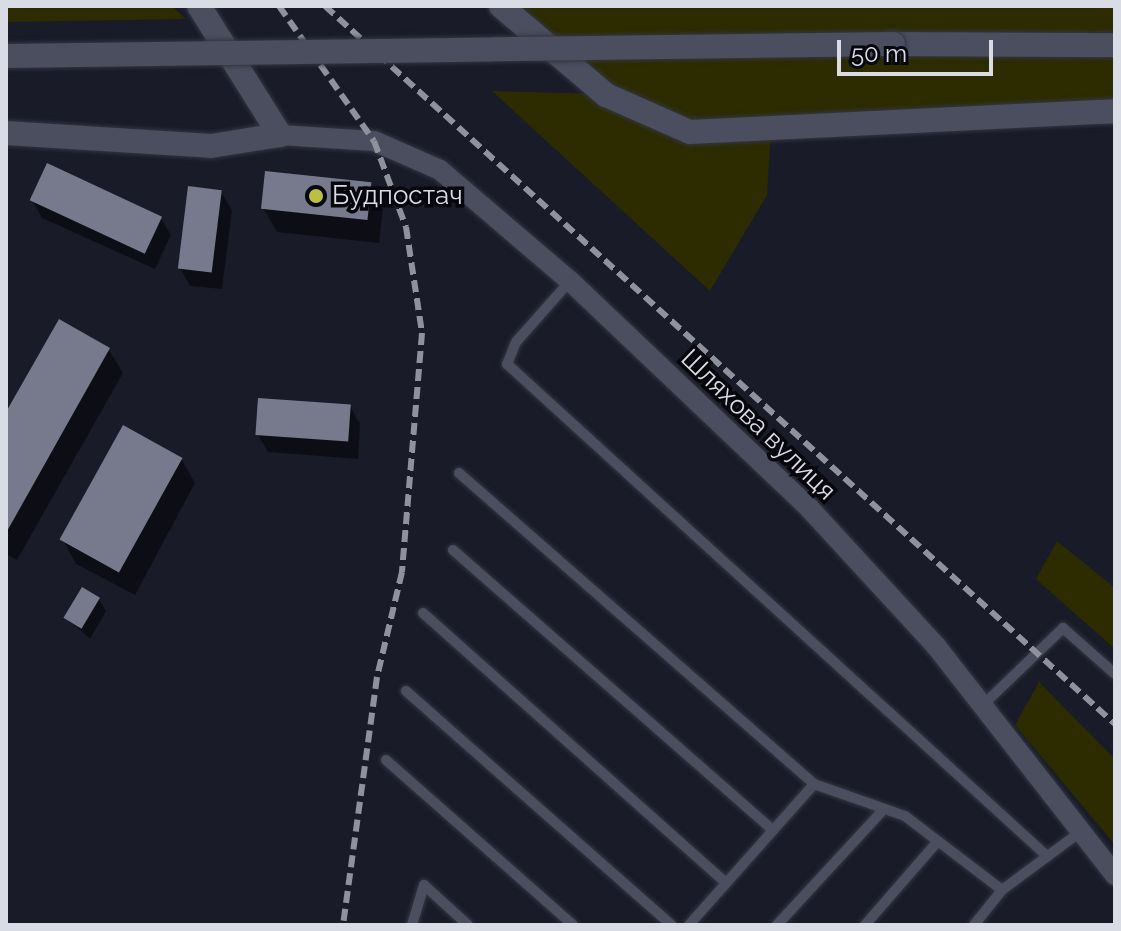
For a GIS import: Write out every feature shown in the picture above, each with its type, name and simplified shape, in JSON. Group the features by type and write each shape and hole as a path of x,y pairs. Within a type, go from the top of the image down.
{"street":[{"path":"6,133 211,146 280,135 199,6"},
{"path":"501,6 606,95 690,132 1115,111"},
{"path":"525,6 537,36"},
{"path":"6,56 893,44 1115,45"},
{"name":"Шляхова вулиця","path":"280,135 374,141 440,170 570,281 810,509 983,705 1115,875"}],"lane":[{"path":"570,281 516,342 507,364 1047,856"},
{"path":"459,473 814,784 884,809 938,841 1002,890"},
{"path":"453,550 773,830"},
{"path":"423,613 726,883"},
{"path":"983,705 1063,628 1115,674"},
{"path":"406,691 671,925"},
{"path":"386,760 573,925"},
{"path":"689,925 814,784"},
{"path":"777,925 884,809"},
{"path":"974,925 1002,890 1080,832"},
{"path":"865,925 938,841"},
{"path":"412,925 424,885 468,925"}],"shaded area":[{"path":"6,6 172,6 186,19 6,22"},
{"path":"501,6 1115,6 1115,111 771,128 767,195 710,291 492,91 605,94"},
{"path":"1057,541 1115,588 1115,649 1036,579"},
{"path":"1039,682 1115,759 1115,845 1015,725"}],"building":[{"path":"47,163 162,217 145,254 30,200"},
{"name":"Будпостач","path":"265,171 371,182 367,220 261,209"},
{"path":"188,186 222,190 212,273 178,268"},
{"path":"59,319 110,348 6,533 6,412"},
{"path":"258,398 351,404 348,441 255,435"},
{"path":"123,425 182,458 119,573 59,540"},
{"path":"82,587 100,598 81,629 63,618"}],"railway":[{"path":"279,6 374,141 406,227 422,333 402,572 377,677 343,925"},
{"path":"325,6 1115,724"}],"place":[{"name":"Будпостач","path":"316,196"}]}
